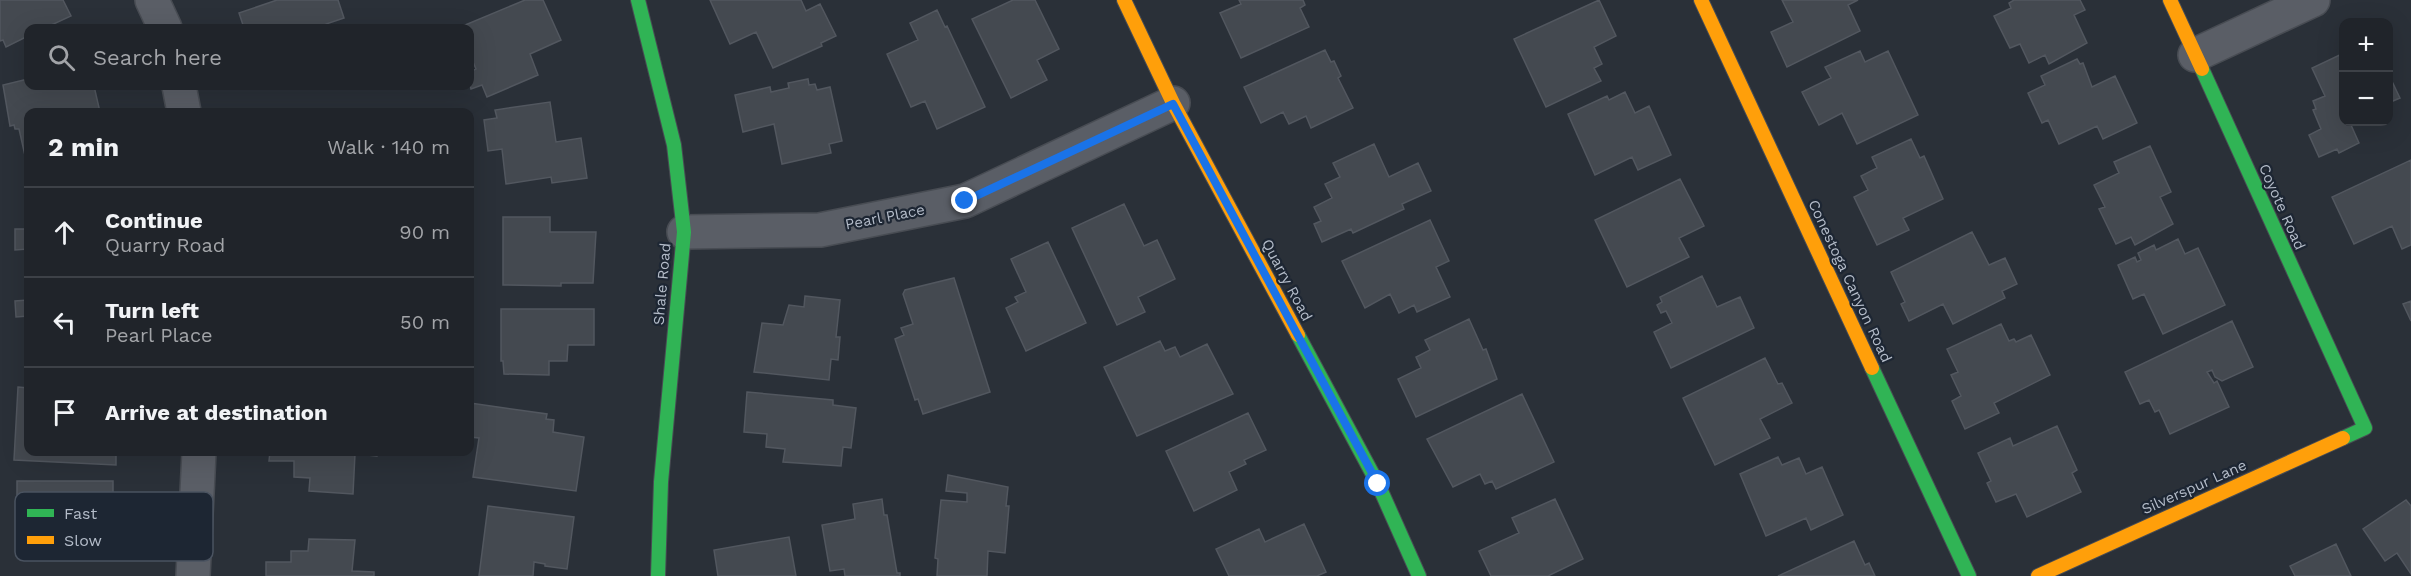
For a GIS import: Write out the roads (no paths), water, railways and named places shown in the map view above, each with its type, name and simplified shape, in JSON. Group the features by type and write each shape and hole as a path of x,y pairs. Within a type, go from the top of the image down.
{"street":[{"path":"152,0 163,24"},
{"name":"Shale Road","path":"638,0 674,145 684,232 661,482 658,576"},
{"name":"Quarry Road","path":"1124,0 1173,104 1378,484 1419,576"},
{"name":"Conestoga Canyon Road","path":"1701,0 1969,576"},
{"name":"Coyote Road","path":"2170,0 2365,428"},
{"path":"2195,55 2313,0"},
{"path":"180,90 183,108"},
{"name":"Pearl Place","path":"684,232 820,230 965,201 1173,104"},
{"name":"Silverspur Lane","path":"2038,576 2365,428"},
{"path":"197,492 199,456"},
{"path":"193,576 194,561"}]}
